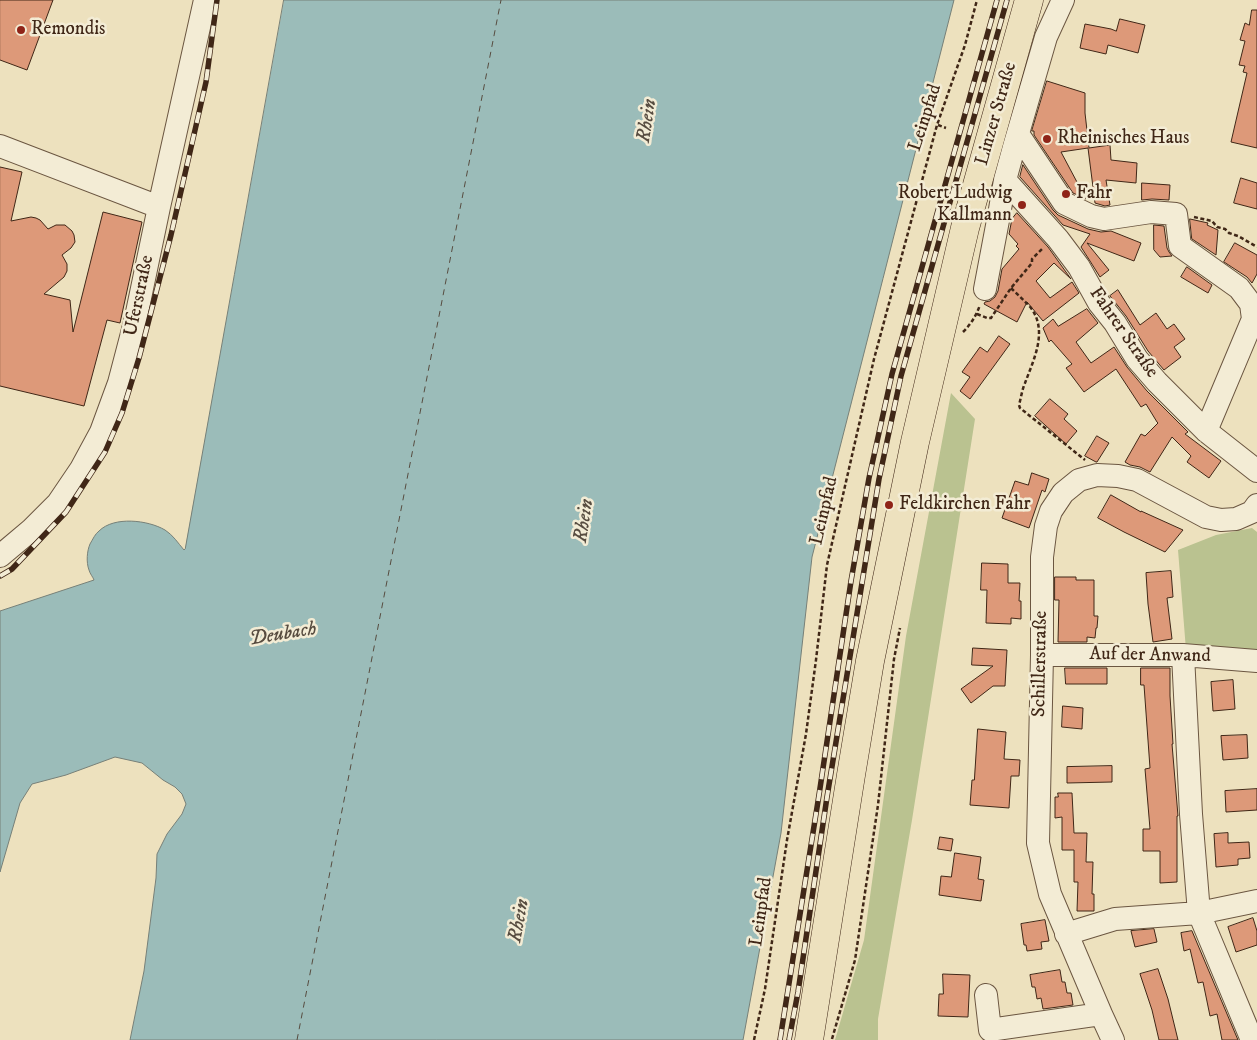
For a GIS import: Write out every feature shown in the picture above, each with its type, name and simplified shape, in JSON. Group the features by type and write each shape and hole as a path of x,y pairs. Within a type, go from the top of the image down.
{"main road":[{"name":"Linzer Straße","path":"809,1040 870,661 915,442 965,228 1029,0"}],"street":[{"name":"Uferstraße","path":"0,556 31,530 58,503 81,469 101,432 119,383 135,322 205,0"},
{"name":"Linzer Straße","path":"985,289 1005,180 1046,37 1063,0"},
{"path":"1018,134 1064,203 1091,216 1104,219 1151,212 1176,214 1180,246 1239,288 1251,304 1253,319 1206,431"},
{"path":"0,146 159,207"},
{"name":"Fahrer Straße","path":"1005,180 1055,235 1079,267 1099,303 1138,359 1157,382 1206,431 1257,471"},
{"name":"Schillerstraße","path":"1113,1040 1050,894 1038,843 1042,557 1046,526 1051,511 1063,492 1079,480 1097,476 1118,476 1138,480 1206,517 1221,520 1236,519 1252,512 1257,505"},
{"name":"Auf der Anwand","path":"1042,655 1183,655 1257,661"},
{"path":"1183,655 1191,814 1199,913 1252,1040"},
{"path":"1066,934 1115,918 1199,913 1257,901"},
{"path":"986,995 990,1030 1101,1014"}],"path":[{"name":"Leinpfad","path":"754,1040 765,989 787,840 806,734 827,565 875,360 937,125 965,45 977,0"},
{"path":"937,125 946,128"},
{"path":"1207,221 1212,221 1217,227 1225,229 1229,233 1257,247"},
{"path":"976,314 991,318 1011,288 1032,263 1032,259 1055,235"},
{"path":"1011,288 1031,309 1038,324 1039,334 1038,347 1024,385 1020,408 1102,476"},
{"path":"962,333 976,314 985,289"},
{"path":"831,1040 854,960 878,805 894,659 901,624"}],"green space":[{"path":"951,393 975,419 912,820 878,1019 878,1040 835,1040 864,940 906,636"},
{"path":"1252,528 1257,532 1257,653 1186,650 1178,550 1216,535"}],"water":[{"path":"284,0 954,0 812,557 781,833 743,1040 130,1040 144,971 156,878 157,854 167,834 182,814 186,804 182,794 175,787 142,763 115,757 66,775 32,784 20,803 0,872 0,611 94,580 87,564 89,547 98,532 105,526 113,523 131,521 150,524 168,532 185,549"}],"building":[{"name":"Remondis","path":"0,0 53,0 27,70 0,60"},
{"path":"1252,10 1257,10 1257,148 1231,142 1247,73 1243,72 1245,66 1239,65 1245,41 1240,40 1245,23 1249,25"},
{"path":"1120,19 1145,25 1138,53 1108,45 1106,54 1080,48 1085,24 1116,31"},
{"path":"1047,81 1085,93 1089,148 1110,145 1111,160 1137,163 1136,183 1106,180 1110,205 1105,206 1095,203 1088,148 1061,152 1086,199 1073,193 1034,135 1034,131 1032,131"},
{"path":"1023,165 1058,215 1088,229 1101,232 1111,231 1141,243 1134,261 1087,243 1109,270 1100,277 1081,247 1090,234 1063,225 1020,177"},
{"path":"0,167 22,172 11,221 31,217 36,218 48,229 56,225 65,225 74,235 75,242 62,255 67,264 67,271 64,277 44,294 70,300 73,332 103,212 142,222 120,323 107,320 84,406 0,386"},
{"path":"1241,178 1257,183 1257,209 1234,203"},
{"path":"1142,183 1170,185 1169,200 1142,200"},
{"path":"1017,213 1048,247 1071,279 1054,263 1036,281 1050,298 1072,282 1079,293 1043,321 1027,302 1017,322 984,304 995,297 1002,269 1019,249 1016,246 1018,244 1009,234 1012,219"},
{"path":"1190,219 1208,223 1207,225 1218,230 1216,255 1192,239"},
{"path":"1154,225 1164,226 1167,248 1172,256 1160,257 1154,250"},
{"path":"1235,243 1257,255 1257,274 1252,283 1247,277 1224,262"},
{"path":"1187,267 1212,285 1208,293 1181,277"},
{"path":"1118,290 1140,325 1156,313 1167,329 1174,324 1185,339 1174,347 1181,357 1164,370 1148,351 1126,316 1110,296"},
{"path":"1087,309 1098,323 1076,342 1091,363 1114,347 1127,367 1147,391 1188,432 1185,434 1221,461 1209,478 1187,462 1191,456 1172,437 1150,472 1125,462 1141,434 1145,436 1158,423 1146,404 1141,407 1116,369 1084,392 1066,368 1072,364 1051,340 1049,342 1043,328 1053,319 1058,326"},
{"path":"999,336 1010,344 970,399 960,391 970,377 962,372 980,347 987,352"},
{"path":"1050,399 1068,414 1064,419 1077,431 1066,444 1035,416"},
{"path":"1097,436 1109,443 1096,462 1085,456"},
{"path":"1032,473 1049,479 1045,492 1042,490 1029,528 1002,518 1015,481 1028,485"},
{"path":"1111,495 1141,512 1183,530 1165,552 1098,518"},
{"path":"982,563 1008,564 1008,583 1020,583 1021,619 1011,618 1011,624 986,623 987,590 981,590"},
{"path":"1171,571 1173,597 1167,598 1172,639 1153,642 1146,573"},
{"path":"1055,577 1076,577 1076,580 1094,580 1094,616 1098,616 1095,638 1087,637 1087,642 1058,642 1059,600 1055,600"},
{"path":"973,648 1007,650 1005,686 993,686 971,703 961,689 993,666 972,665"},
{"path":"1065,668 1107,668 1107,684 1066,684"},
{"path":"1141,668 1170,668 1172,744 1178,816 1177,882 1160,883 1160,851 1143,851 1143,829 1150,829 1145,769 1150,768 1144,685 1141,685"},
{"path":"1233,680 1235,709 1213,711 1211,682"},
{"path":"1063,706 1083,708 1082,729 1062,727"},
{"path":"978,729 1006,732 1004,759 1020,760 1019,776 1011,776 1009,808 970,805"},
{"path":"1247,735 1248,758 1223,760 1221,736"},
{"path":"1112,766 1112,782 1067,783 1067,767"},
{"path":"1257,789 1257,810 1226,812 1225,791"},
{"path":"1058,793 1072,793 1074,833 1087,833 1086,862 1093,862 1092,894 1094,894 1094,911 1077,911 1078,882 1074,882 1074,850 1062,850 1062,817 1055,818 1055,797 1058,797"},
{"path":"1228,833 1228,843 1249,842 1250,858 1238,859 1238,865 1216,867 1214,834"},
{"path":"940,837 953,839 951,851 938,849"},
{"path":"955,853 981,857 978,879 984,880 981,901 939,895 941,876 951,877"},
{"path":"1253,918 1257,931 1257,945 1236,952 1228,927"},
{"path":"1045,920 1049,941 1041,942 1042,949 1027,951 1026,945 1024,945 1021,924"},
{"path":"1154,929 1157,942 1135,947 1131,931"},
{"path":"1192,931 1238,1040 1222,1040 1217,1014 1210,1016 1203,982 1198,983 1190,949 1184,951 1181,933"},
{"path":"1158,969 1178,1040 1159,1040 1152,1010 1140,974"},
{"path":"1060,970 1062,982 1065,982 1067,993 1071,993 1073,1005 1043,1009 1041,998 1037,999 1035,987 1032,987 1030,975"},
{"path":"943,974 970,975 968,1017 938,1016 939,994 943,994"}],"ferry route":[{"path":"297,1040 501,0"}],"railway":[{"path":"0,576 12,569 66,512 105,452 122,413 139,358 171,235 206,82 217,0"},
{"path":"780,1040 851,581 869,478 892,374 997,0"},
{"path":"789,1040 879,479 901,376 1007,0"}],"place":[{"name":"Remondis","path":"21,30"},
{"name":"Rheinisches Haus","path":"1047,139"},
{"name":"Fahr","path":"1066,194"},
{"name":"Robert Ludwig Kallmann","path":"1022,205"},
{"name":"Feldkirchen Fahr","path":"889,505"}],"water label":[{"name":"Rhein","path":"648,121"},
{"name":"Rhein","path":"585,521"},
{"name":"Deubach","path":"283,635"},
{"name":"Rhein","path":"520,921"}]}
